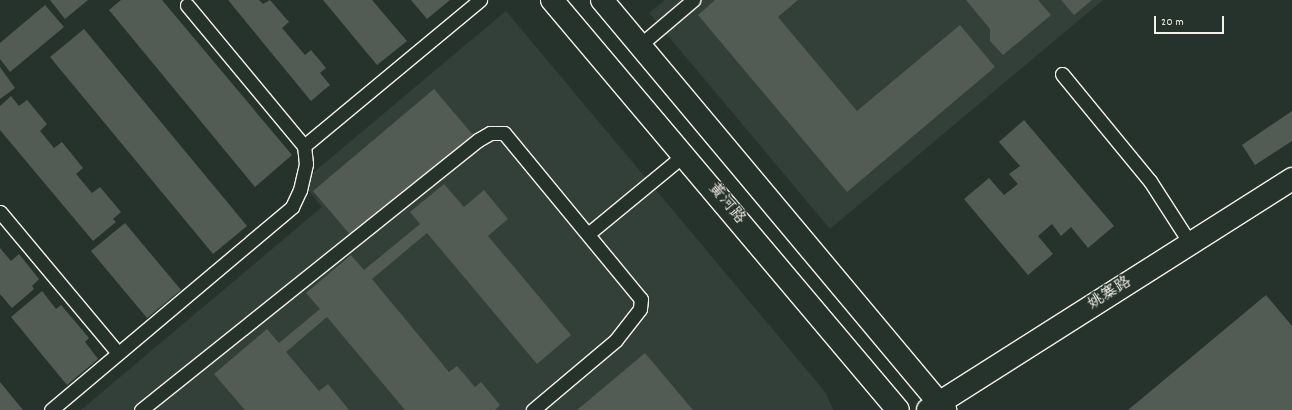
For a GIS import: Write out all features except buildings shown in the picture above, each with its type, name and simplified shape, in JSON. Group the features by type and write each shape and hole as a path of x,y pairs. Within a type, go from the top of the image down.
{"main road":[{"name":"黄河路","path":"552,0 898,410"},
{"path":"602,0 937,408"},
{"name":"姚寨路","path":"937,408 1190,243 1292,179"}],"lane":[{"path":"304,146 480,0"},
{"path":"640,45 693,0"},
{"path":"51,410 292,207 306,164 304,146 187,5"},
{"path":"1062,74 1150,181 1190,243"},
{"path":"141,410 490,133 504,133 641,299 640,309 616,340 533,410"},
{"path":"588,234 684,155"},
{"path":"0,212 118,353"}],"shaded area":[{"path":"665,0 1103,0 830,229 649,13"},
{"path":"506,11 826,393 833,410 81,410 322,207 302,182"}]}
